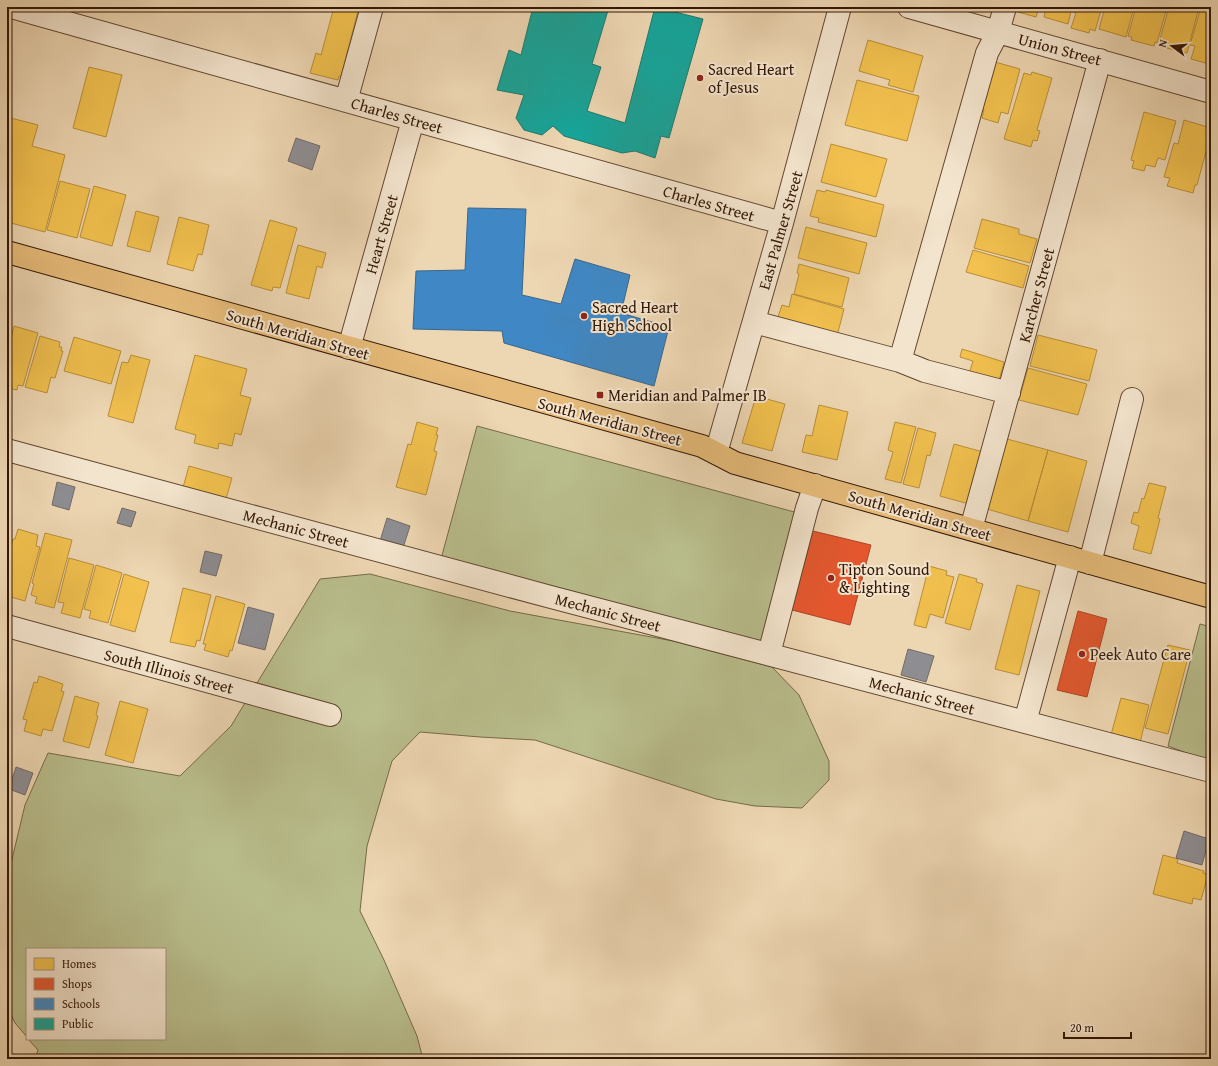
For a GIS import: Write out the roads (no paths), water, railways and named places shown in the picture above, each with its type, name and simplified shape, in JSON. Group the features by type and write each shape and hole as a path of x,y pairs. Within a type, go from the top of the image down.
{"main road":[{"name":"South Meridian Street","path":"7,252 694,444 707,448 723,458 735,463 1211,597"}],"street":[{"name":"Charles Street","path":"11,7 782,223"},
{"path":"346,101 372,7"},
{"name":"East Palmer Street","path":"716,453 782,223 840,7"},
{"name":"Union Street","path":"909,7 1211,92"},
{"path":"900,361 987,53 998,32 1005,7"},
{"name":"Karcher Street","path":"971,530 1100,60"},
{"name":"Heart Street","path":"349,348 413,120"},
{"path":"754,322 900,361 925,371 1009,393"},
{"path":"1025,722 1132,400"},
{"name":"Mechanic Street","path":"7,450 547,596 1211,771"},
{"path":"768,654 807,508 815,485"},
{"name":"South Illinois Street","path":"7,626 330,715"}],"place":[{"name":"Sacred Heart of Jesus","path":"700,78"},
{"name":"Sacred Heart High School","path":"584,316"},
{"name":"Meridian and Palmer IB","path":"600,395"},
{"name":"Tipton Sound & Lighting","path":"831,578"},
{"name":"Peek Auto Care","path":"1082,654"}]}
